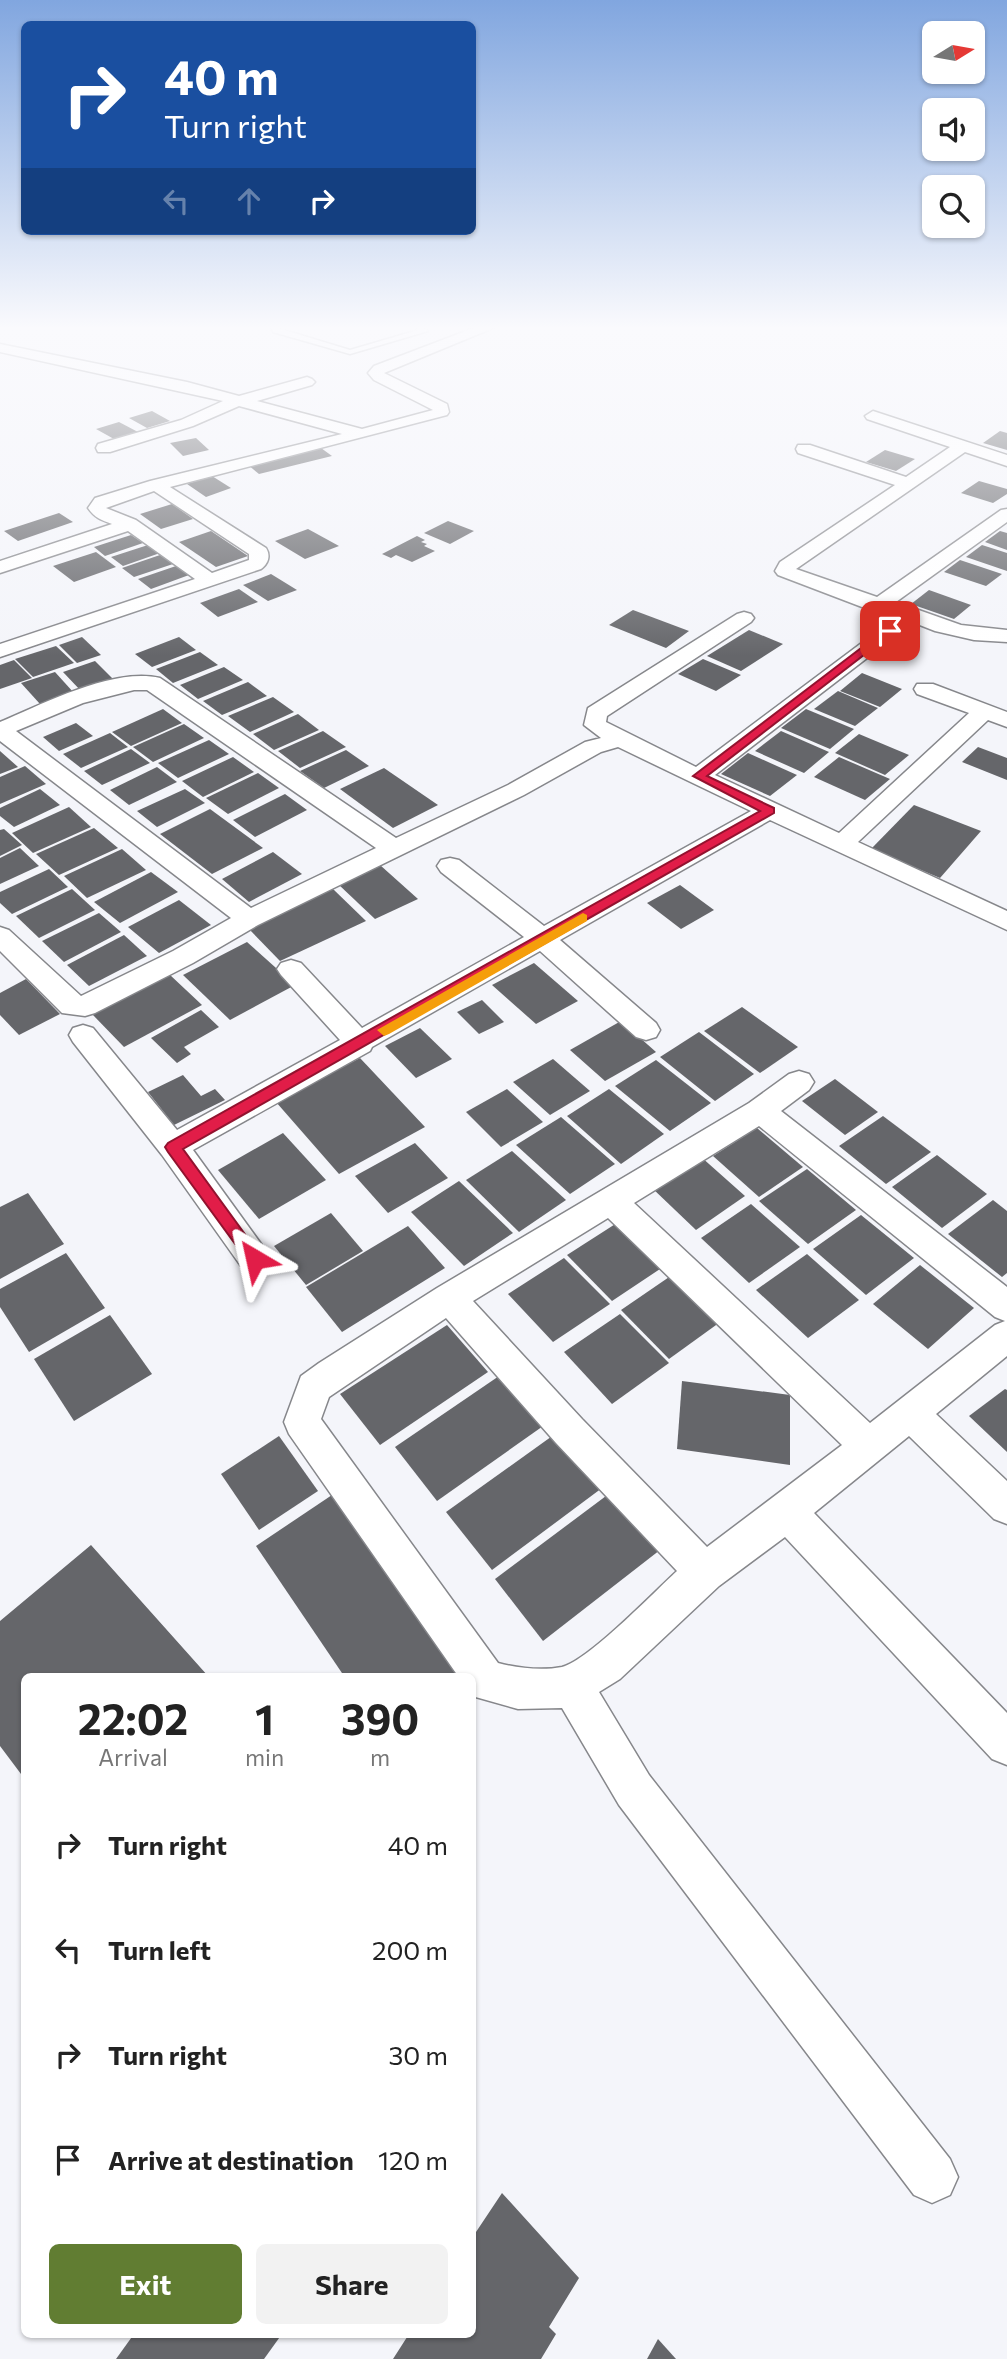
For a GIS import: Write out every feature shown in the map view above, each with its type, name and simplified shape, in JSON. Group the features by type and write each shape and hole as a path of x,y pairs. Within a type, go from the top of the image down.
{"street":[{"path":"104,448 144,436"},
{"path":"211,580 130,524 101,514 97,508 101,502 156,485 348,436"},
{"path":"933,436 1007,461"},
{"path":"963,446 785,568 788,574 869,603 882,603 940,628 982,637 1007,636"},
{"path":"804,449 907,483"},
{"path":"0,651 258,562 259,552 156,485"},
{"path":"882,603 1007,514"},
{"path":"0,567 130,524"},
{"path":"744,618 596,713 595,725 620,740 841,844 1005,916"},
{"path":"699,776 890,631"},
{"path":"248,919 0,730 87,695 138,682 152,683 395,849"},
{"path":"925,689 1007,720"},
{"path":"841,844 985,711"},
{"path":"0,936 72,1006 85,1006 183,957 248,919 516,790 593,747 620,740"},
{"path":"173,1147 360,1044 770,810"},
{"path":"450,866 544,940 646,1030"},
{"path":"291,969 360,1044"},
{"path":"83,1035 173,1147 255,1259"},
{"path":"799,1082 760,1111 449,1298 314,1387 302,1422 485,1680 540,1692 572,1686 605,1664 705,1572 787,1512 868,1444 1007,1335"},
{"path":"760,1111 1007,1307"},
{"path":"611,1202 868,1444"},
{"path":"449,1298 569,1431 705,1572"},
{"path":"910,1413 1007,1506"},
{"path":"787,1512 1007,1744"},
{"path":"572,1686 635,1790 932,2177"}],"building":[{"path":"993,436 1007,436 1007,450 983,443"},
{"path":"196,438 209,450 183,456 170,443"},
{"path":"321,448 332,456 259,474 248,465"},
{"path":"885,450 915,459 896,471 866,462"},
{"path":"212,476 231,488 206,497 187,484"},
{"path":"979,481 1007,489 1007,494 993,503 961,493"},
{"path":"172,504 193,519 161,529 140,514"},
{"path":"59,513 73,522 18,541 4,531"},
{"path":"448,521 474,531 450,544 424,533"},
{"path":"308,529 339,546 305,559 275,541"},
{"path":"211,531 248,556 216,567 179,542"},
{"path":"1000,531 1007,533 1007,550 985,542"},
{"path":"131,535 143,543 105,556 94,547"},
{"path":"417,536 425,540 421,542 427,544 424,546 435,551 412,562 396,555 391,558 382,554"},
{"path":"148,545 160,553 123,566 111,557"},
{"path":"982,545 1007,553 1007,571 966,557"},
{"path":"96,552 116,567 74,582 53,566"},
{"path":"160,555 173,564 134,577 122,568"},
{"path":"960,560 1002,574 986,586 944,572"},
{"path":"176,566 189,575 151,589 138,579"},
{"path":"271,574 297,590 268,601 243,585"},
{"path":"239,589 258,602 218,617 200,603"},
{"path":"929,590 971,605 954,619 911,604"},
{"path":"633,610 689,631 666,648 609,625"},
{"path":"749,630 783,644 741,671 707,656"},
{"path":"82,637 101,655 77,663 59,645"},
{"path":"179,637 196,650 152,667 135,654"},
{"path":"56,646 74,663 33,677 15,659"},
{"path":"200,652 218,665 173,683 156,669"},
{"path":"703,659 741,675 716,691 678,674"},
{"path":"14,660 32,678 0,689 0,665"},
{"path":"95,661 115,681 82,692 63,672"},
{"path":"224,667 243,680 198,699 180,685"},
{"path":"55,672 74,693 40,704 21,683"},
{"path":"862,673 902,689 880,707 840,691"},
{"path":"248,682 267,696 222,715 203,701"},
{"path":"838,691 878,708 855,726 814,709"},
{"path":"273,697 294,712 250,732 228,716"},
{"path":"163,709 182,723 131,746 112,732"},
{"path":"806,709 854,729 830,749 781,728"},
{"path":"298,714 319,730 274,750 253,734"},
{"path":"76,723 93,736 59,751 43,737"},
{"path":"184,724 204,738 153,762 133,747"},
{"path":"323,731 346,747 300,768 278,751"},
{"path":"781,731 829,752 804,773 755,751"},
{"path":"110,733 128,747 81,768 63,754"},
{"path":"859,734 909,755 885,775 835,753"},
{"path":"209,740 229,754 178,778 158,763"},
{"path":"978,747 1007,758 1007,780 962,762"},
{"path":"131,749 150,763 102,785 84,771"},
{"path":"346,750 369,766 324,788 300,771"},
{"path":"0,751 18,767 0,774"},
{"path":"748,753 797,775 770,796 721,774"},
{"path":"233,757 254,772 203,797 182,781"},
{"path":"839,757 890,779 865,800 814,777"},
{"path":"25,766 46,784 0,804 0,777"},
{"path":"157,767 177,782 129,805 110,790"},
{"path":"384,768 438,805 393,828 340,789"},
{"path":"258,773 279,788 228,814 206,798"},
{"path":"40,789 60,805 14,827 0,816 0,808"},
{"path":"185,789 205,803 157,827 137,811"},
{"path":"285,794 307,810 255,837 233,820"},
{"path":"914,805 981,831 940,878 871,849"},
{"path":"69,807 91,827 33,853 12,833"},
{"path":"210,809 263,848 212,874 160,834"},
{"path":"94,828 118,848 59,875 36,854"},
{"path":"4,829 22,845 0,856 0,830"},
{"path":"20,848 39,866 0,884 0,858"},
{"path":"122,849 146,870 87,898 64,876"},
{"path":"273,852 302,874 249,902 222,879"},
{"path":"380,865 418,899 375,919 338,884"},
{"path":"49,869 68,887 12,914 0,903 0,892"},
{"path":"151,872 178,892 120,923 94,902"},
{"path":"680,885 714,910 681,929 647,903"},
{"path":"72,889 95,910 39,938 16,916"},
{"path":"333,889 366,921 280,961 248,928"},
{"path":"179,900 211,925 159,953 128,927"},
{"path":"99,913 121,932 64,962 42,941"},
{"path":"124,935 147,956 89,986 67,965"},
{"path":"247,942 295,985 230,1020 183,975"},
{"path":"534,963 578,1001 536,1024 492,985"},
{"path":"169,974 202,1005 124,1047 92,1014"},
{"path":"26,979 60,1014 19,1035 0,1015 0,993"},
{"path":"482,1000 504,1022 479,1034 457,1012"},
{"path":"742,1007 798,1047 760,1073 704,1031"},
{"path":"201,1010 219,1027 184,1047 191,1054 177,1063 151,1038"},
{"path":"621,1021 656,1052 605,1081 570,1050"},
{"path":"420,1028 452,1059 416,1078 385,1046"},
{"path":"699,1032 754,1074 715,1101 660,1057"},
{"path":"360,1058 425,1127 339,1174 276,1102"},
{"path":"553,1059 590,1091 550,1115 513,1082"},
{"path":"656,1060 711,1103 670,1131 615,1086"},
{"path":"183,1075 201,1096 215,1089 225,1100 174,1125 148,1092"},
{"path":"835,1079 878,1112 845,1135 802,1101"},
{"path":"507,1089 543,1122 501,1147 466,1112"},
{"path":"609,1089 664,1134 621,1164 567,1116"},
{"path":"883,1116 931,1152 886,1184 839,1146"},
{"path":"561,1117 615,1164 570,1194 516,1145"},
{"path":"757,1128 803,1167 759,1197 713,1156"},
{"path":"283,1133 326,1180 259,1219 218,1170"},
{"path":"415,1143 448,1178 388,1213 355,1176"},
{"path":"512,1151 566,1200 519,1232 466,1180"},
{"path":"937,1155 987,1194 942,1228 892,1187"},
{"path":"700,1156 745,1196 696,1230 651,1187"},
{"path":"807,1169 856,1210 808,1244 759,1201"},
{"path":"459,1181 513,1233 464,1266 411,1212"},
{"path":"28,1193 64,1244 0,1279 0,1207"},
{"path":"993,1200 1007,1211 1007,1273 1002,1277 948,1234"},
{"path":"751,1204 800,1247 749,1283 701,1238"},
{"path":"331,1213 363,1251 306,1285 274,1246"},
{"path":"861,1215 914,1258 866,1295 813,1249"},
{"path":"620,1221 666,1265 612,1301 567,1255"},
{"path":"408,1226 445,1268 342,1332 306,1287"},
{"path":"66,1253 105,1308 29,1352 0,1307 0,1289"},
{"path":"807,1254 859,1300 808,1338 756,1290"},
{"path":"564,1258 610,1304 553,1342 508,1294"},
{"path":"920,1265 974,1308 928,1349 873,1304"},
{"path":"675,1273 723,1320 669,1359 621,1310"},
{"path":"620,1314 669,1363 612,1404 564,1352"},
{"path":"110,1315 152,1374 74,1421 34,1359"},
{"path":"447,1325 488,1372 380,1445 340,1394"},
{"path":"502,1374 546,1424 437,1501 395,1447"},
{"path":"682,1381 790,1395 790,1465 677,1449"},
{"path":"1007,1390 1007,1452 969,1416"},
{"path":"555,1434 602,1488 492,1570 446,1512"},
{"path":"279,1436 318,1491 259,1530 221,1474"},
{"path":"610,1493 660,1550 543,1641 495,1579"},
{"path":"332,1495 461,1673 342,1673 256,1546"},
{"path":"91,1545 205,1673 21,1673 21,1774 0,1746 0,1621"},
{"path":"502,2193 579,2278 549,2327 556,2334 541,2359 393,2359 406,2338 476,2338 476,2232"},
{"path":"131,2338 279,2338 264,2359 116,2359"},
{"path":"658,2339 676,2359 647,2359"}],"slow traffic":[{"path":"384,1030 583,918"}],"route":[{"path":"255,1259 173,1147 360,1044 770,810 699,776 890,631"}]}
